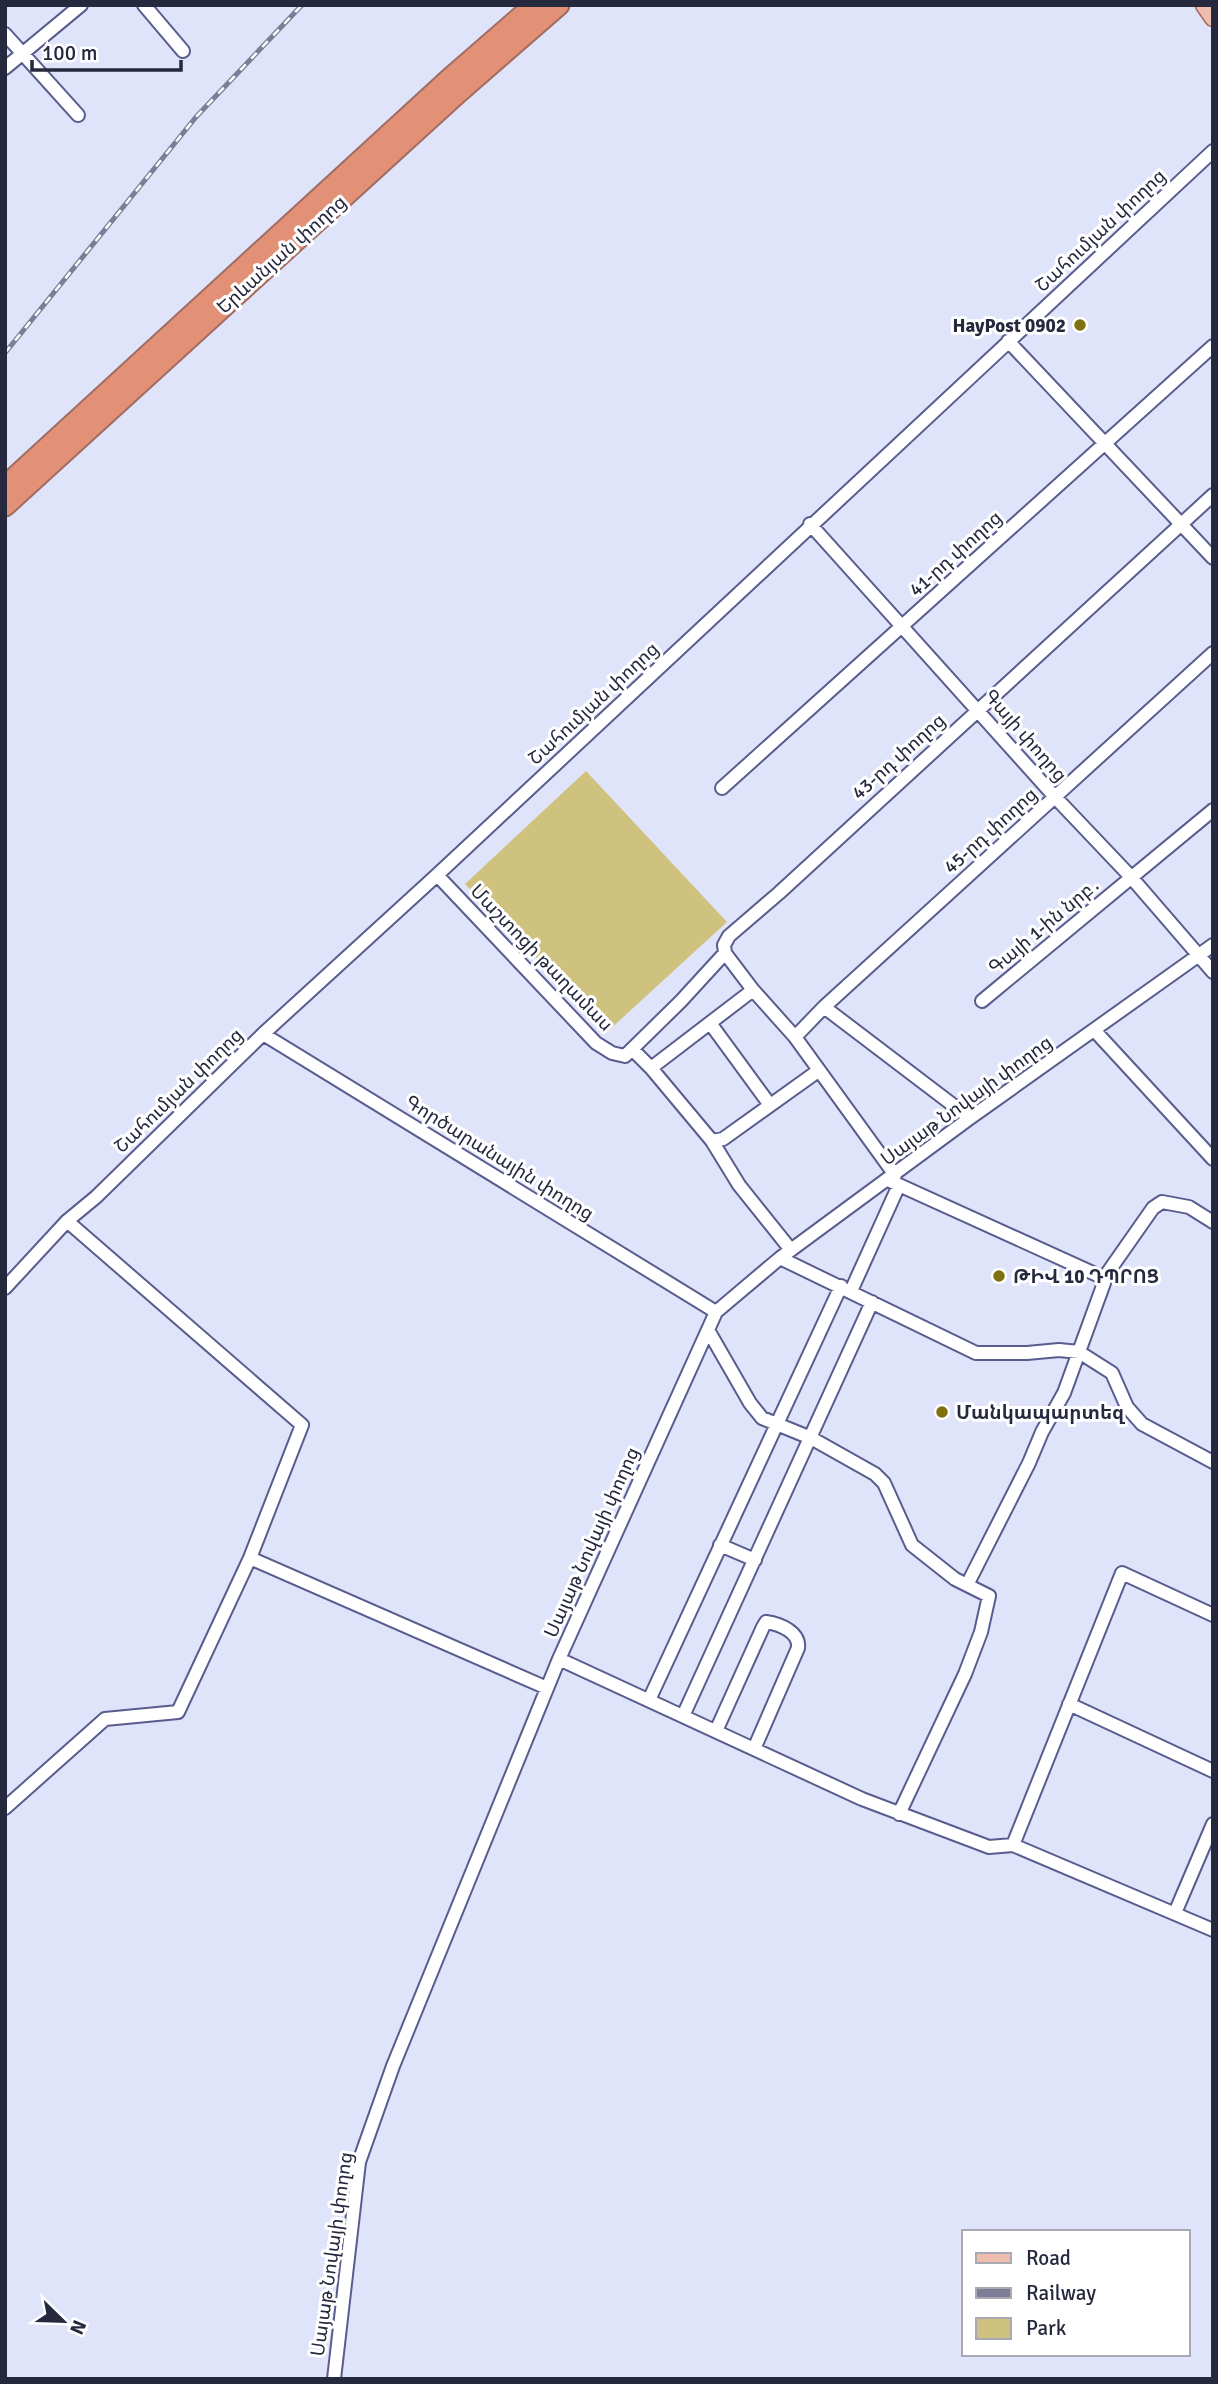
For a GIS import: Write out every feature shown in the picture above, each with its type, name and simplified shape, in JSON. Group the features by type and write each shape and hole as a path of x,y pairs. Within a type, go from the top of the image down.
{"highway":[{"name":"Երևանյան փողոց","path":"5,486 453,87 534,5"},
{"name":"Երևանյան փողոց","path":"453,87 559,5"},
{"name":"Երևանյան փողոց","path":"5,506 317,210"}],"main road":[{"path":"1204,5 1213,18"}],"street":[{"path":"5,68 81,5"},
{"path":"144,5 183,51"},
{"path":"5,34 78,115"},
{"name":"Շահումյան փողոց","path":"5,1287 67,1221 96,1197 263,1034 1213,151"},
{"path":"1008,341 1213,558"},
{"name":"41-րդ փողոց","path":"722,788 1213,346"},
{"name":"43-րդ փողոց","path":"628,1053 725,953 724,945 729,936 1213,495"},
{"name":"Գայի փողոց","path":"810,524 1055,797 1131,877 1213,972"},
{"name":"45-րդ փողոց","path":"794,1037 1213,653"},
{"name":"Գայի 1-ին նրբ․","path":"982,1002 1213,810"},
{"name":"Մաշտոցի թաղամաս","path":"437,875 596,1043 612,1054 628,1053 651,1068 712,1141 738,1185 792,1250"},
{"name":"Սայաթ Նովայի փողոց","path":"334,2379 359,2162 393,2066 559,1659 716,1312 780,1258 894,1180 971,1118 1213,945"},
{"path":"725,953 794,1037 894,1180 1104,1278"},
{"path":"651,1068 753,990"},
{"path":"824,1007 971,1118"},
{"path":"710,1023 770,1105"},
{"path":"1095,1031 1213,1159"},
{"name":"Գործարանային փողոց","path":"263,1034 716,1312"},
{"path":"712,1141 723,1139 818,1071"},
{"path":"649,1700 776,1425 846,1289 894,1180"},
{"path":"967,1585 1064,1393 1104,1278 1153,1208 1162,1202 1189,1207 1213,1222"},
{"path":"5,1808 105,1719 178,1712 250,1558 302,1425 67,1221"},
{"path":"780,1258 976,1353 1059,1350 1079,1352 1112,1373 1127,1407 1142,1424 1213,1462"},
{"path":"683,1716 872,1302"},
{"path":"708,1329 750,1403 762,1418 811,1438 875,1474 884,1483 912,1545 942,1571 989,1596 981,1632 965,1674 899,1814"},
{"path":"720,1545 755,1560"},
{"path":"250,1558 547,1688"},
{"path":"1013,1845 1122,1573 1213,1615"},
{"path":"716,1731 766,1622 785,1629 796,1636 798,1648 754,1749"},
{"path":"559,1659 862,1799 989,1847 1013,1845 1213,1930"},
{"path":"1069,1704 1213,1771"},
{"path":"1175,1913 1213,1824"}],"green space":[{"path":"586,771 727,922 607,1032 465,884"}],"railway":[{"path":"5,353 196,117 302,5"}],"place":[{"name":"HayPost 0902","path":"1080,325"},
{"name":"ԹԻՎ 10 ԴՊՐՈՑ","path":"999,1276"},
{"name":"Մանկապարտեզ","path":"942,1412"}]}
